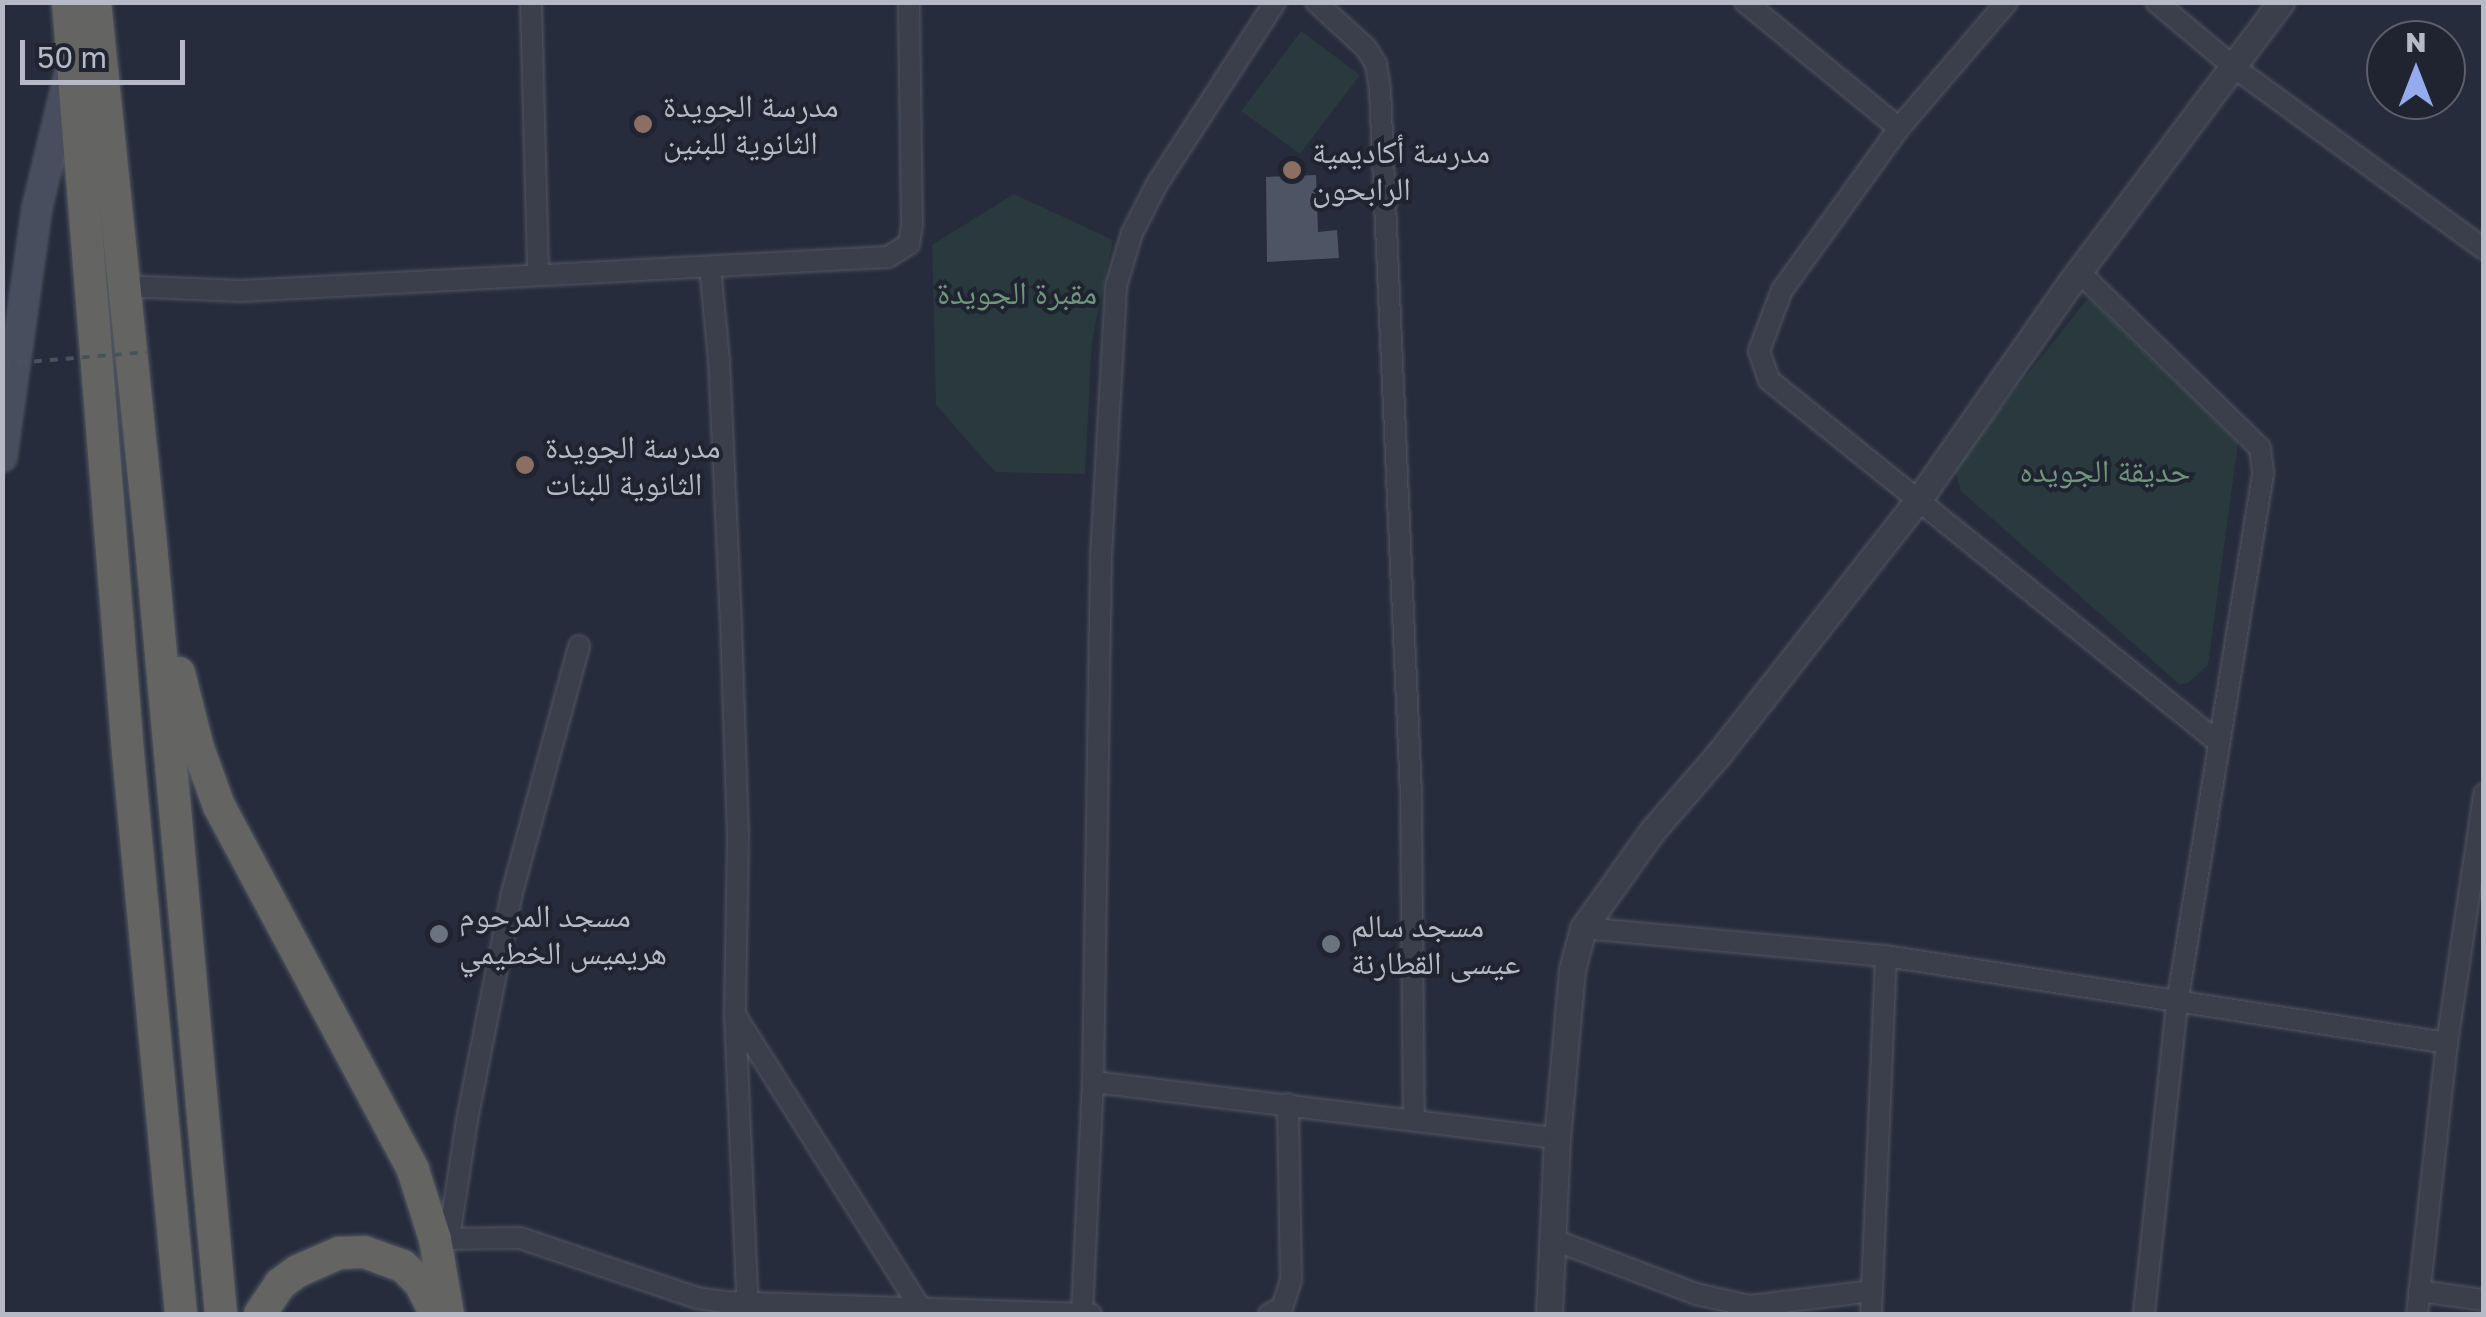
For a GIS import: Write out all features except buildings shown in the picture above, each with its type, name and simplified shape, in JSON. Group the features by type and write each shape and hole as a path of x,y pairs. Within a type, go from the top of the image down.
{"highway":[{"path":"68,2 128,753 181,1314"},
{"path":"95,2 151,545 221,1314"},
{"path":"151,545 198,748 219,806 398,1135 442,1238 448,1314"},
{"path":"260,1314 280,1284 298,1270 338,1254 364,1252 403,1266 420,1283 436,1314"}],"main road":[{"path":"2,457 37,208 74,55"}],"street":[{"path":"531,2 538,273"},
{"path":"122,286 240,291 888,257 909,244 910,2"},
{"path":"1082,1314 1094,1082 1101,556 1116,286 1132,234 1157,184 1275,2"},
{"path":"1316,2 1366,48 1376,64 1380,90 1411,795 1414,1118"},
{"path":"1745,2 1900,128"},
{"path":"2007,2 1900,128 1782,290 1759,351 1769,380 2218,742"},
{"path":"2156,2 2235,68 2480,239"},
{"path":"1550,1314 1557,1138 1572,970 1583,928 1652,830 1718,754 1919,499 2079,272 2281,2"},
{"path":"710,267 719,360 732,625 738,837 736,1016 748,1310"},
{"path":"2079,272 2260,448 2263,474 2177,1004 2144,1314"},
{"path":"578,646 512,893 442,1238 520,1238 698,1298 748,1310 1091,1314"},
{"path":"2416,1314 2447,1043 2473,942 2484,794"},
{"path":"1583,928 1886,956 2447,1043"},
{"path":"1871,1314 1886,956"},
{"path":"736,1016 922,1311"},
{"path":"1094,1082 1557,1138"},
{"path":"1269,1314 1282,1308 1291,1280 1288,1104"},
{"path":"1554,1240 1696,1294 1750,1306 1872,1292"},
{"path":"2419,1292 2484,1300"}],"path":[{"path":"2,364 147,352"}],"green space":[{"path":"1301,31 1360,75 1300,154 1241,111"},
{"name":"مقبرة الجويدة","path":"1014,194 1113,240 1092,340 1085,474 995,472 936,405 932,245"},
{"name":"حديقة الجويده","path":"2088,298 2238,443 2208,665 2188,683 2179,684 1961,491 1954,467"}],"place":[{"name":"مدرسة الجويدة الثانوية للبنين","path":"643,124"},
{"name":"مدرسة أكاديمية الرابحون","path":"1292,170"},
{"name":"مدرسة الجويدة الثانوية للبنات","path":"525,465"},
{"name":"مسجد المرحوم هريميس الخطيمي","path":"439,934"},
{"name":"مسجد سالم عيسى القطارنة","path":"1331,944"}]}
